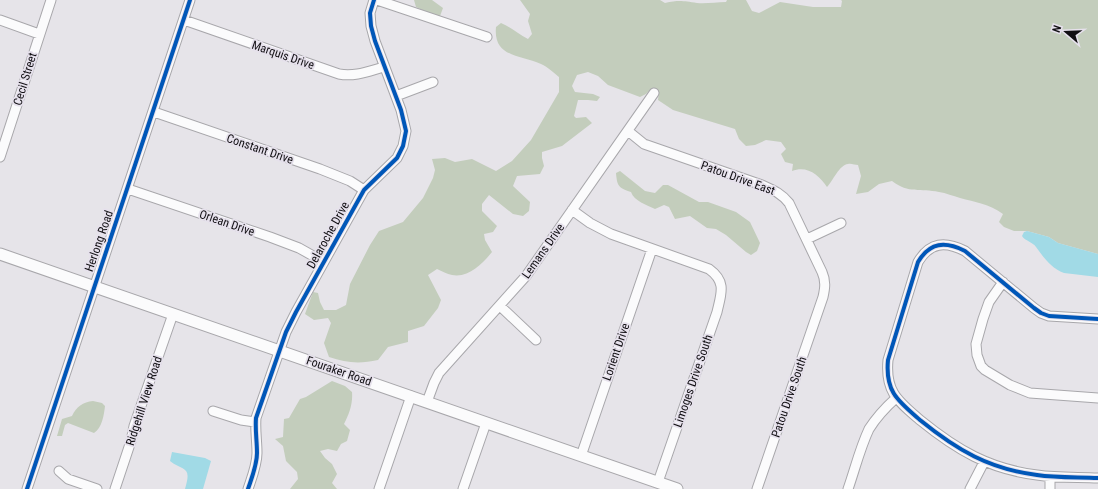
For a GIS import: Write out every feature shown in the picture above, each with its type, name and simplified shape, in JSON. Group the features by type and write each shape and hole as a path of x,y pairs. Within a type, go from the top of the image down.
{"main road":[{"name":"Fouraker Road","path":"0,254 677,489"}],"street":[{"name":"Cecil Street","path":"0,157 50,0"},
{"name":"Herlong Road","path":"27,489 154,112 190,0"},
{"path":"376,0 487,37"},
{"name":"Delaroche Drive","path":"248,489 254,472 256,458 255,422 286,332 364,190 377,176 394,162 403,146 406,131 401,110 384,67 371,26 370,13 376,0"},
{"path":"0,20 39,34"},
{"name":"Marquis Drive","path":"184,20 339,74 359,74 384,67"},
{"path":"396,96 433,82"},
{"name":"Lemans Drive","path":"428,402 439,373 526,276 654,93"},
{"name":"Constant Drive","path":"154,112 350,181 364,190"},
{"name":"Patou Drive East","path":"628,131 644,144 776,191 783,196 789,203 825,280 825,289 821,305"},
{"name":"Orlean Drive","path":"128,189 278,240 299,248 324,262"},
{"path":"572,210 590,223 611,234 652,249"},
{"path":"807,239 841,223"},
{"path":"1098,319 1045,315 1034,308 964,251 955,246 944,244 934,246 927,250 918,262 888,360 887,370 889,384 900,403 953,445 984,462 1018,472 1050,476 1098,478"},
{"name":"Limoges Drive South","path":"652,249 709,269 719,279 722,291 717,312 658,482"},
{"name":"Lorient Drive","path":"581,456 652,249"},
{"path":"1003,282 989,302 976,344 978,361 985,370 1004,382 1030,393 1098,398"},
{"name":"Patou Drive South","path":"757,489 821,305"},
{"path":"500,306 536,340"},
{"name":"Ridgehill View Road","path":"115,489 131,441 134,426 173,314"},
{"path":"379,489 411,396"},
{"path":"848,489 864,440 875,420 896,398"},
{"path":"213,411 241,420 255,422"},
{"path":"463,489 486,423"},
{"path":"970,489 984,462"},
{"path":"59,472 68,479 97,489"},
{"path":"1050,476 1050,489"}],"green space":[{"path":"414,0 432,0 443,8 440,16 431,14 416,7"},
{"path":"520,0 660,0 665,3 681,1 704,3 726,2 727,0 746,0 752,11 759,13 780,2 813,7 841,7 841,0 1098,0 1098,254 1058,243 1049,237 1027,231 1014,231 1004,227 999,222 1003,214 998,211 982,204 944,193 904,188 892,181 879,184 868,192 856,194 861,176 858,165 850,164 842,167 827,187 816,175 808,170 797,169 792,171 793,164 785,162 781,154 786,149 781,142 766,140 755,145 746,146 739,139 735,129 673,110 658,100 659,92 652,88 640,97 608,85 598,76 588,72 577,75 572,86 575,92 593,94 600,97 597,101 578,100 574,116 576,118 586,117 592,123 562,146 542,152 544,166 540,174 517,176 513,186 530,202 529,211 523,216 513,214 489,195 482,204 482,211 497,226 493,232 484,234 485,240 492,252 488,257 475,269 464,274 452,275 437,269 428,275 441,300 438,308 424,326 408,331 408,342 388,347 378,360 353,362 341,361 329,357 324,343 331,323 328,318 314,320 305,314 313,292 318,293 324,310 336,310 346,305 350,284 379,231 403,222 423,198 433,178 435,170 432,159 445,158 455,162 472,159 496,171 512,161 531,140 559,92 559,77 551,70 541,64 503,50 496,37 496,27 501,23 528,39 532,34 528,21 530,14"},
{"path":"620,171 645,191 655,193 663,185 668,185 699,202 708,202 736,212 750,222 760,243 757,251 751,255 726,235 716,229 707,228 690,216 675,219 669,207 664,205 655,209 641,202 635,198 631,192 619,186 616,173"},
{"path":"332,381 345,386 352,392 350,409 344,424 350,430 347,441 341,444 337,451 328,449 320,451 332,464 337,474 332,483 337,489 290,489 298,479 297,472 286,461 283,446 275,439 283,437 284,419 289,418 300,399"},
{"path":"93,401 102,403 105,406 102,421 97,431 94,433 68,423 65,425 62,436 57,436 62,419 72,416 83,404"}],"water":[{"path":"1027,231 1049,237 1058,243 1098,254 1098,277 1064,273 1055,268 1045,259 1035,245 1022,236 1024,232"},
{"path":"172,452 205,458 211,461 203,489 185,489 188,476 187,472 170,461"}],"cycle path":[{"path":"27,489 190,0"},
{"path":"248,489 257,458 256,418 286,332 364,190 397,158 403,146 406,131 401,110 375,41 371,26 370,13 374,0"},
{"path":"1098,319 1049,316 1041,313 965,251 951,246 938,245 928,250 918,262 888,360 891,388 899,401 934,431 961,449 989,463 1020,472 1052,477 1098,478"}]}
